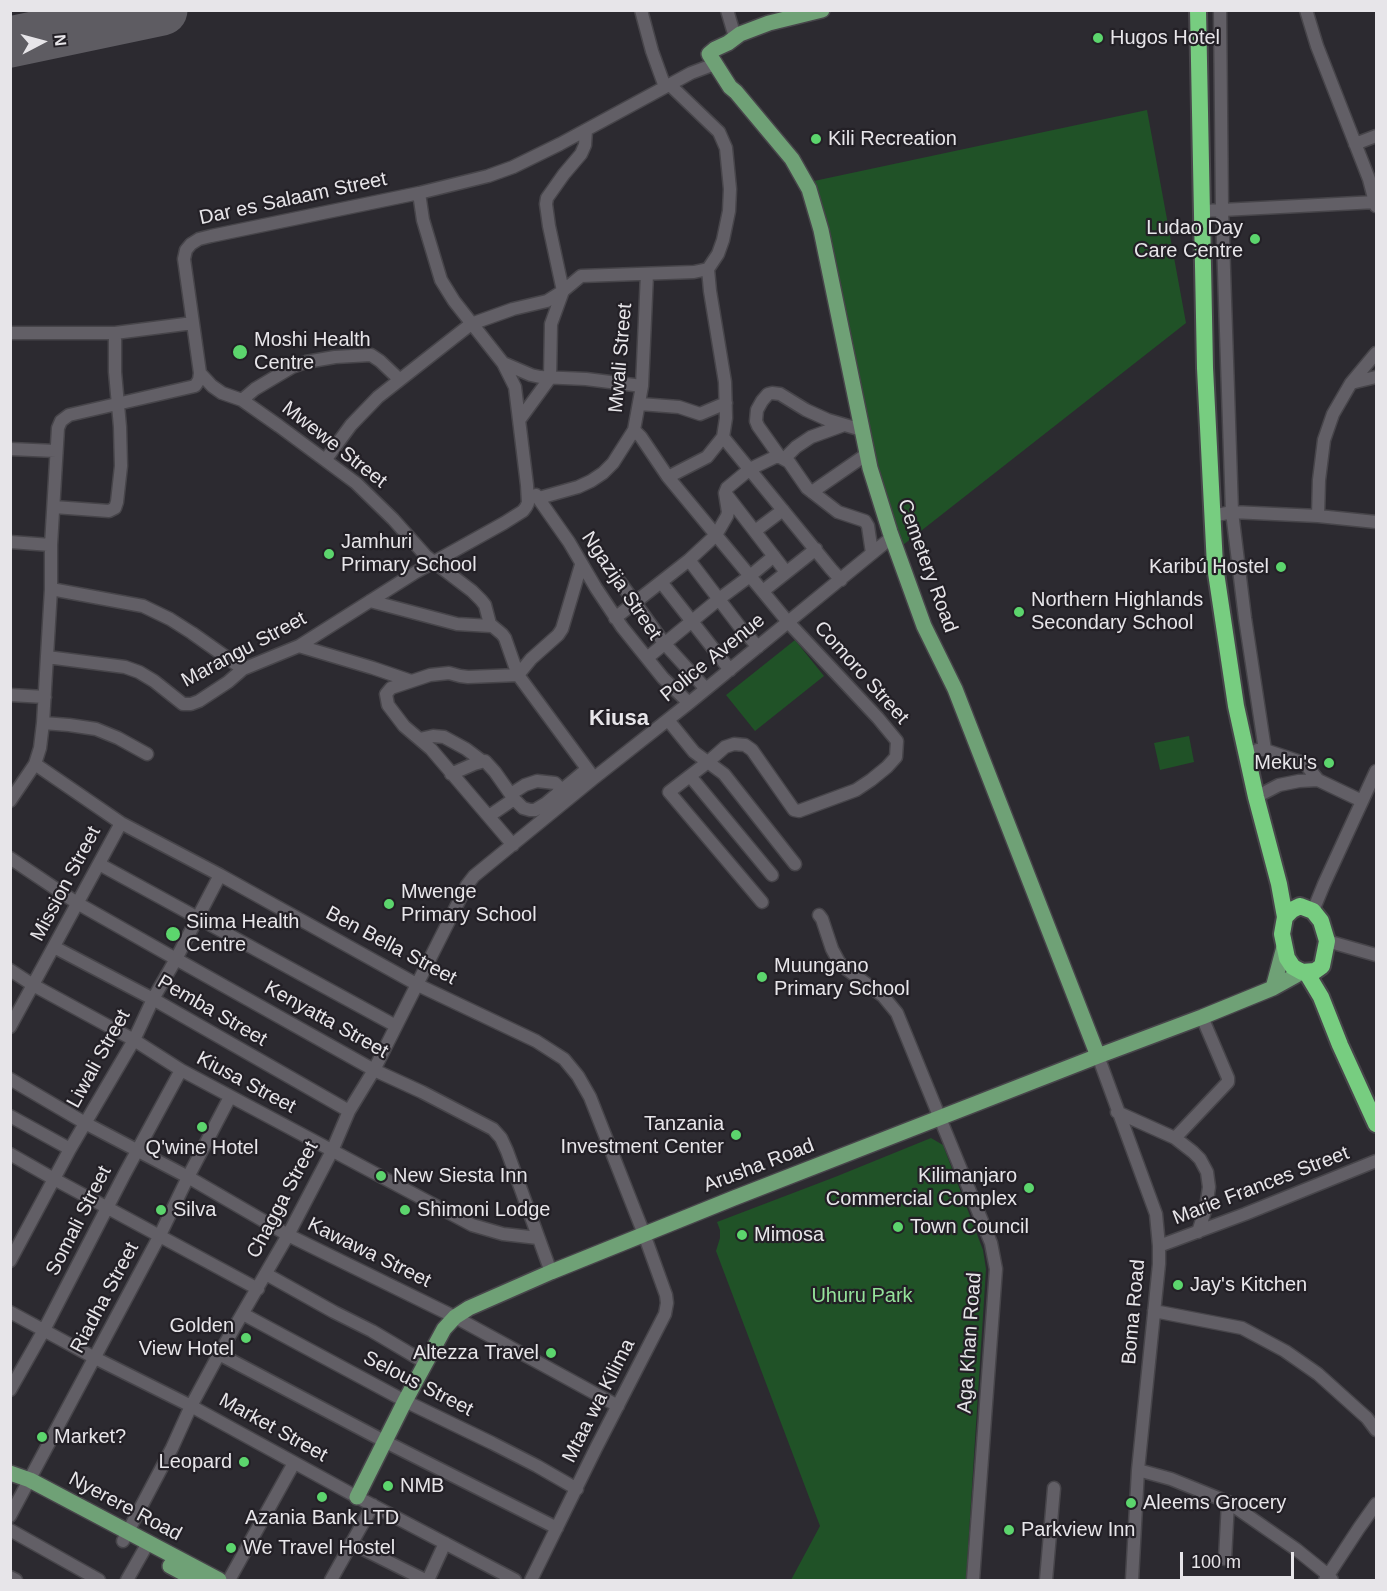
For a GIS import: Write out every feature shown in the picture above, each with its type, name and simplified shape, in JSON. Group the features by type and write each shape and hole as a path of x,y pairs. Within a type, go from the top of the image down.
{"highway":[{"path":"1198,10 1205,368 1215,566 1236,706 1285,917 1282,934 1284,946 1293,967 1304,972 1315,971 1322,966"},
{"path":"1279,884 1321,921 1327,941 1322,966 1321,997"},
{"path":"1285,917 1292,910 1306,909"},
{"path":"1304,972 1321,997 1340,1045 1377,1124"}],"main road":[{"path":"721,51 769,23 822,10"},
{"name":"Cemetery Road","path":"721,51 730,87 792,159 809,189 828,264 870,468 892,537 924,626 955,689 1098,1056"},
{"path":"1274,988 1284,946"},
{"name":"Arusha Road","path":"357,1497 444,1329 455,1317 477,1304 644,1234 1202,1017 1274,988 1304,972"},
{"name":"Nyerere Road","path":"10,1474 126,1537 219,1581"},
{"name":"Nyerere Road","path":"146,1547 196,1581"}],"street":[{"path":"641,10 652,51 668,86 719,132 726,148 730,189 729,212 718,254 708,269 725,382 726,418 723,437 707,457 668,477"},
{"path":"721,51 728,10"},
{"path":"1220,10 1222,210 1232,512 1264,750"},
{"path":"1203,211 1376,204 1369,178 1317,45 1306,10"},
{"name":"Dar es Salaam Street","path":"200,373 184,259 186,250 199,239 419,194 513,167 668,86 691,73 721,51"},
{"path":"520,419 550,378 551,324 563,291 553,248 547,198 581,154 585,146 586,130"},
{"path":"1355,144 1377,136"},
{"name":"Marangu Street","path":"47,657 82,660 132,669 154,681 183,704 199,701 243,669 299,646 416,572 523,511 528,503 527,484 515,387 503,363 471,324 441,280 426,230 419,194"},
{"path":"326,459 351,425 378,397 471,324 513,309 547,301 581,276 694,272 708,269"},
{"name":"Mwali Street","path":"539,498 579,487 603,473 613,463 634,430 642,386 647,274"},
{"path":"10,333 115,333 193,323"},
{"path":"54,507 109,511 115,508 121,466 115,333"},
{"path":"1318,516 1319,480 1324,440 1333,414 1351,382 1377,352"},
{"path":"242,400 255,389 292,367 335,357 371,355 376,357 399,380"},
{"path":"503,363 531,375 642,386"},
{"path":"10,801 33,767 40,747 45,697 58,428 64,418 69,415 195,386 200,380 200,373"},
{"name":"Mwewe Street","path":"200,373 212,386 222,393 242,400 356,483 433,562 482,600 491,626 505,638 518,675 590,774"},
{"path":"1351,382 1377,377"},
{"path":"862,430 806,410 780,394 768,394 757,410 758,426 812,492 838,512 865,521 868,526 872,553"},
{"path":"640,404 679,407 700,414 726,403"},
{"path":"615,618 689,560 716,535 728,512 725,494 730,485 750,469 770,459 782,458 811,437 844,425"},
{"name":"Comoro Street","path":"634,430 668,477 788,622 897,741 896,757 888,767 856,790 799,812 794,810 749,747 734,744 725,747 708,762"},
{"path":"723,437 841,580"},
{"path":"10,449 56,451"},
{"path":"812,492 867,454"},
{"name":"Ngazija Street","path":"527,484 569,542 615,618 663,678 689,704"},
{"path":"725,494 786,572"},
{"path":"754,531 783,510"},
{"path":"1212,516 1232,512 1318,516 1377,522"},
{"name":"Police Avenue","path":"474,876 513,845 590,774 689,704 892,537"},
{"path":"10,542 51,545"},
{"path":"416,572 418,548"},
{"path":"763,591 816,549"},
{"path":"647,658 774,556"},
{"path":"689,560 758,647"},
{"path":"513,845 431,749 404,726 388,705 386,694 391,688 423,676 445,673 468,677 518,675 531,659 558,635 581,565"},
{"path":"620,582 664,644 706,689"},
{"path":"661,582 730,670"},
{"path":"51,589 134,604 149,609 170,618 243,669"},
{"path":"370,601 458,624 491,626"},
{"path":"299,646 363,664 411,681"},
{"path":"10,695 45,697"},
{"path":"668,720 694,752 724,774 795,864"},
{"path":"43,723 87,727 118,738 147,754"},
{"path":"420,740 437,736 448,739 487,762 512,797 525,809 535,810 590,774"},
{"path":"1245,748 1264,750 1300,762 1307,766 1318,780 1362,801"},
{"path":"452,774 482,761"},
{"path":"708,762 669,792 762,902"},
{"name":"Ben Bella Street","path":"33,767 121,823 418,985 536,1041 564,1059 578,1076 590,1097 644,1234"},
{"path":"1306,909 1377,771"},
{"path":"690,776 772,875"},
{"path":"1256,797 1280,785 1318,780"},
{"path":"489,816 525,785 537,781 555,783 563,790"},
{"name":"Mission Street","path":"10,1027 121,823"},
{"name":"Kenyatta Street","path":"10,858 77,903 176,959 374,1070 432,1097 493,1130 501,1138 507,1151 552,1272"},
{"path":"99,864 396,1026"},
{"name":"Liwali Street","path":"10,1261 70,1149 134,1040 153,999 220,875"},
{"name":"Chagga Street","path":"126,1537 191,1406 288,1235 350,1111 418,985 462,893 474,876"},
{"name":"Aga Khan Road","path":"819,915 839,962 883,996 897,1013 991,1243 996,1269 973,1581"},
{"path":"1327,941 1377,956"},
{"name":"Pemba Street","path":"54,947 153,999 350,1111"},
{"name":"Kiusa Street","path":"10,970 134,1040 181,1070 472,1225 503,1234 538,1238"},
{"path":"1174,1138 1228,1082 1202,1017"},
{"name":"Boma Road","path":"1098,1056 1156,1214 1159,1246 1138,1470 1132,1581"},
{"name":"Somali Street","path":"10,1390 181,1070"},
{"name":"Kawawa Street","path":"10,1079 288,1235 455,1317 618,1406"},
{"name":"Riadha Street","path":"10,1516 160,1236 230,1097"},
{"path":"1117,1112 1174,1138 1200,1159 1209,1180 1206,1208 1198,1232"},
{"path":"10,1116 70,1149"},
{"path":"10,1154 258,1288"},
{"name":"Marie Frances Street","path":"1159,1246 1377,1161"},
{"name":"Mtaa wa Kilima","path":"531,1581 665,1314 666,1295 644,1234"},
{"path":"266,1274 426,1363"},
{"path":"1154,1311 1242,1328 1285,1351 1318,1374 1367,1418 1377,1430"},
{"name":"Market Street","path":"10,1312 94,1358 191,1406 515,1581"},
{"name":"Selous Street","path":"243,1314 405,1401 510,1452 577,1489"},
{"path":"219,1354 384,1441 557,1528"},
{"path":"230,1581 294,1463"},
{"path":"1138,1470 1171,1479 1228,1502 1297,1550 1328,1579 1359,1528 1377,1504"},
{"path":"1046,1581 1054,1488"},
{"path":"1226,1559 1228,1502"},
{"path":"333,1580 373,1504"},
{"path":"10,1530 99,1581"},
{"path":"351,1544 427,1581 445,1543"},
{"path":"126,1581 146,1547"},
{"path":"10,1577 16,1581"}],"green space":[{"path":"1147,110 1186,323 903,545 875,468 814,181"},
{"path":"795,640 824,676 755,731 726,695"},
{"path":"1189,736 1194,762 1160,770 1154,743"},
{"name":"Uhuru Park","path":"931,1138 943,1145 983,1250 986,1269 966,1580 791,1580 820,1526 716,1251 720,1238 717,1222"}],"runway":[{"path":"10,42 162,10"}],"place":[{"name":"Hugos Hotel","path":"1098,38"},
{"name":"Kili Recreation","path":"816,139"},
{"name":"Ludao Day Care Centre","path":"1255,239"},
{"name":"Moshi Health Centre","path":"240,352"},
{"name":"Jamhuri Primary School","path":"329,554"},
{"name":"Karibú Hostel","path":"1281,567"},
{"name":"Northern Highlands Secondary School","path":"1019,612"},
{"name":"Meku's","path":"1329,763"},
{"name":"Mwenge Primary School","path":"389,904"},
{"name":"Siima Health Centre","path":"173,934"},
{"name":"Muungano Primary School","path":"762,977"},
{"name":"Q'wine Hotel","path":"202,1127"},
{"name":"Tanzania Investment Center","path":"736,1135"},
{"name":"New Siesta Inn","path":"381,1176"},
{"name":"Kilimanjaro Commercial Complex","path":"1029,1188"},
{"name":"Silva","path":"161,1210"},
{"name":"Shimoni Lodge","path":"405,1210"},
{"name":"Town Council","path":"898,1227"},
{"name":"Mimosa","path":"742,1235"},
{"name":"Jay's Kitchen","path":"1178,1285"},
{"name":"Golden View Hotel","path":"246,1338"},
{"name":"Altezza Travel","path":"551,1353"},
{"name":"Market?","path":"42,1437"},
{"name":"Leopard","path":"244,1462"},
{"name":"NMB","path":"388,1486"},
{"name":"Azania Bank LTD","path":"322,1497"},
{"name":"Aleems Grocery","path":"1131,1503"},
{"name":"Parkview Inn","path":"1009,1530"},
{"name":"We Travel Hostel","path":"231,1548"}],"district":[{"name":"Kiusa","path":"619,719"}]}
